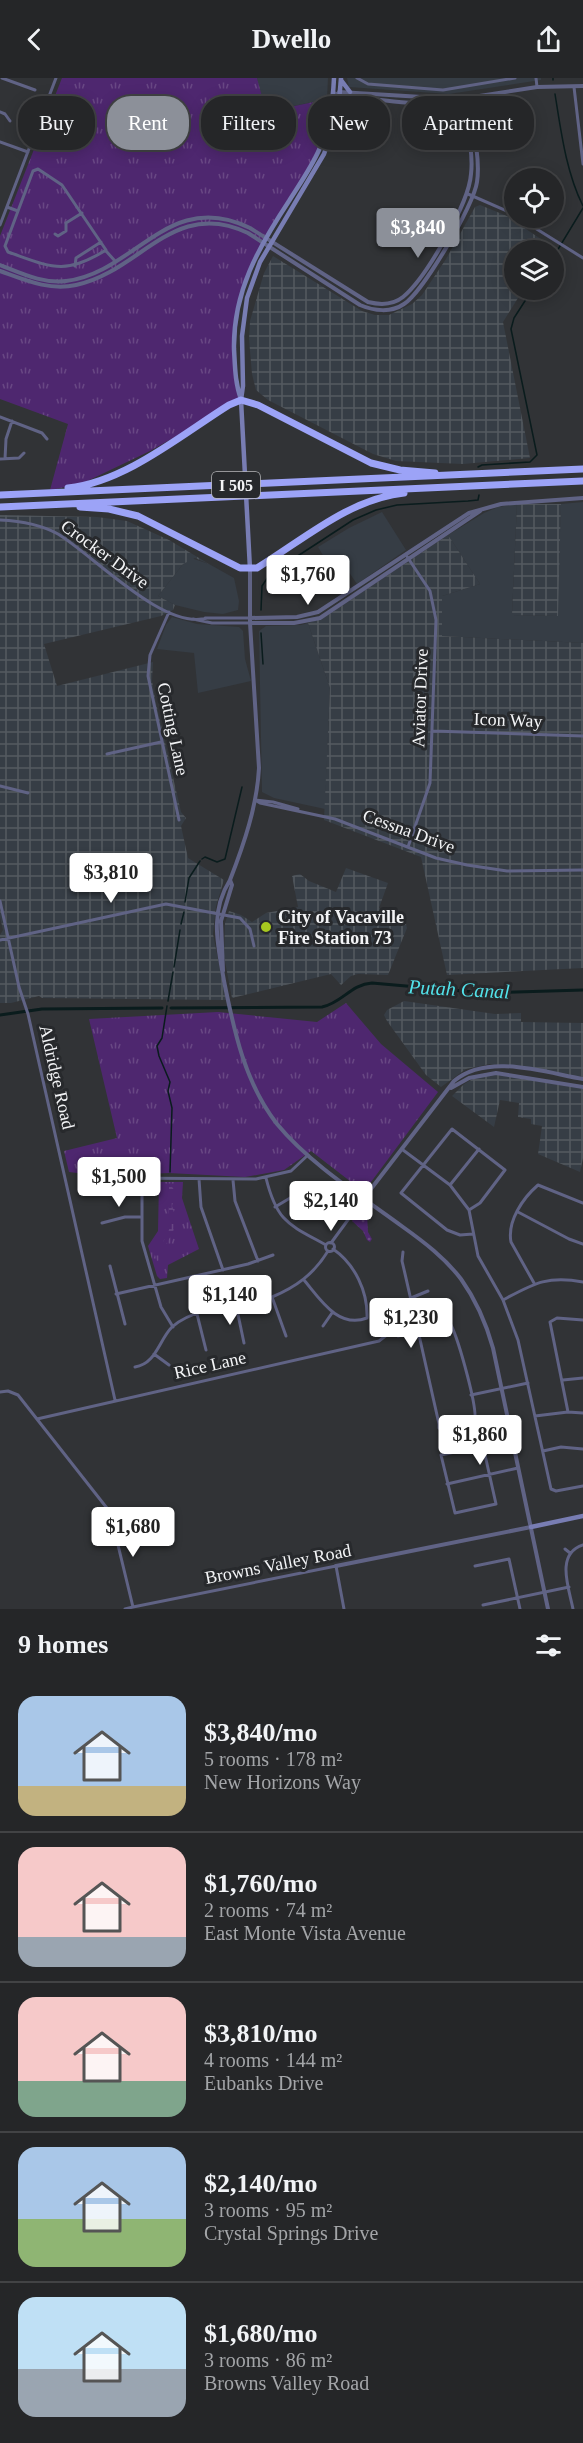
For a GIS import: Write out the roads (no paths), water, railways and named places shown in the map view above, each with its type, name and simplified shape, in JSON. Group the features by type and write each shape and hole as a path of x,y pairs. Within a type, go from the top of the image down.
{"highway":[{"path":"10,495 84,486 113,477 229,405 241,400 258,405 371,463 400,470 461,475"},
{"name":"I 505","path":"0,495 583,470"},
{"name":"I 505","path":"0,507 583,481"},
{"path":"54,505 108,509 138,516 240,568 250,569 256,568 345,512 366,502 398,494 469,486"}],"main road":[{"path":"241,400 235,367 236,315 244,282 264,240 319,150 326,129 334,78"},
{"path":"341,79 350,92"},
{"path":"250,569 241,400 242,336 246,304 257,270 324,154 335,124 341,79"},
{"name":"Browns Valley Road","path":"531,1527 583,1516"}],"street":[{"path":"2,78 34,90"},
{"path":"0,225 56,78"},
{"path":"357,78 368,84 442,90 514,78"},
{"path":"536,78 537,87"},
{"path":"479,96 537,87 583,86"},
{"path":"574,87 583,164"},
{"path":"340,94 350,92 409,96"},
{"path":"333,93 402,101"},
{"path":"0,112 5,114 10,121"},
{"path":"0,142 28,152"},
{"path":"271,245 358,297 375,304 388,303 402,298 415,284 468,194 472,172 470,150"},
{"path":"0,265 34,278 65,281 93,274 170,226 197,218 238,222 360,305 370,309 390,309 404,304 411,297 439,258 474,197 477,182 476,150"},
{"path":"106,250 75,266 46,266 6,250 5,246 36,168 62,185 115,261"},
{"path":"468,194 504,210"},
{"path":"7,207 18,211"},
{"path":"55,234 58,236 66,231 66,223 82,213"},
{"path":"0,271 48,286 75,286 100,276 171,232 202,223 235,227 264,240"},
{"path":"535,228 583,258"},
{"path":"75,266 76,258 101,242"},
{"path":"0,417 42,432 47,439"},
{"path":"5,459 6,439 12,421"},
{"path":"0,459 18,458 24,453"},
{"path":"250,620 308,615 337,600 469,513 501,504 583,498"},
{"path":"250,620 306,622 328,613 484,508"},
{"name":"Crocker Drive","path":"0,520 25,522 56,533 138,595 168,612 192,618 250,620"},
{"name":"Aviator Drive","path":"406,555 430,591 436,611 430,783 407,847"},
{"path":"250,569 250,620 259,768 255,800 230,880 232,885 221,913 223,971 243,1059 259,1096 277,1124 308,1155 426,1244 460,1278 475,1300 487,1326 502,1389 548,1609"},
{"path":"306,622 306,619 326,609 337,600"},
{"name":"Cotting Lane","path":"168,612 150,655 148,683 179,820"},
{"name":"Crocker Drive","path":"192,618 199,622 212,623 250,620"},
{"name":"Icon Way","path":"433,731 583,736"},
{"path":"107,754 161,742"},
{"path":"0,786 28,793"},
{"name":"Cessna Drive","path":"255,800 294,806 299,810 343,821 436,858 488,869 583,870"},
{"name":"Aldridge Road","path":"0,901 19,987 28,1011 115,1400"},
{"path":"0,940 152,905 166,904 221,913 245,920 254,946"},
{"path":"326,1245 332,1243 364,1198 460,1077 473,1069 500,1066 583,1079"},
{"path":"450,1088 470,1078 496,1073 583,1087"},
{"path":"469,1210 480,1203 505,1170 452,1129 401,1193 447,1230 460,1235 473,1234"},
{"path":"450,1185 479,1149"},
{"path":"403,1150 450,1185 469,1210 478,1256 502,1300 518,1340 552,1491 583,1486"},
{"path":"94,1183 123,1178 233,1180 266,1178 291,1171 308,1155"},
{"path":"142,1178 140,1217 142,1241 160,1307 172,1327"},
{"path":"266,1178 275,1207 289,1225 326,1245 328,1251"},
{"path":"199,1179 201,1207 218,1252 222,1270"},
{"path":"233,1180 235,1201 258,1261"},
{"path":"534,1283 511,1242 510,1227 518,1212 538,1185 583,1203"},
{"path":"275,1207 302,1191 325,1207"},
{"path":"518,1212 583,1244"},
{"path":"102,1223 125,1217 140,1217"},
{"path":"304,1280 332,1313 356,1320 365,1319 368,1315 357,1277 343,1257 333,1249 332,1243"},
{"path":"135,1366 147,1363 172,1327 197,1314 272,1297 304,1280 328,1251 333,1249"},
{"path":"398,1336 418,1332 446,1324 451,1325 461,1353 476,1421 443,1431 439,1428 418,1332 411,1298 402,1261 403,1252"},
{"path":"116,1294 222,1270 273,1255"},
{"path":"110,1266 125,1324"},
{"path":"502,1300 534,1283 560,1278 583,1282"},
{"path":"411,1298 428,1292"},
{"path":"272,1297 286,1336"},
{"path":"236,1305 244,1343"},
{"path":"323,1326 332,1313"},
{"path":"197,1314 206,1350"},
{"path":"568,1412 550,1322 557,1318 583,1320"},
{"name":"Rice Lane","path":"37,1419 379,1341 388,1334"},
{"path":"154,1354 169,1365"},
{"path":"563,1380 583,1378"},
{"path":"471,1395 528,1383"},
{"path":"0,1392 8,1391 16,1394 110,1512 133,1608"},
{"path":"535,1416 568,1412 583,1413"},
{"path":"483,1446 491,1474 497,1502 494,1506 455,1513 441,1458 444,1454 483,1446"},
{"path":"543,1451 561,1448 583,1449"},
{"path":"447,1484 518,1468"},
{"name":"Browns Valley Road","path":"125,1609 531,1527"},
{"path":"573,1609 566,1569 570,1553 583,1545"},
{"path":"565,1549 570,1553"},
{"path":"475,1566 508,1559 520,1609"},
{"path":"336,1566 344,1609"},
{"path":"483,1605 569,1587"}],"waterway":[{"path":"555,94 568,165 583,206"},
{"path":"564,240 583,208"},
{"path":"478,467 530,462 537,455 511,329 514,318 526,300"},
{"path":"261,610 262,586 270,574 353,520 376,510 397,505 478,500 479,495"},
{"path":"261,633 263,664"},
{"path":"202,859 205,857 217,862 225,859 242,787"},
{"path":"185,902 189,878 200,861"},
{"path":"181,924 184,912"},
{"path":"174,967 180,930"},
{"path":"168,1001 173,972"},
{"name":"Putah Canal","path":"171,1008 322,1007 335,1002 358,987 372,983 485,993 583,990"},
{"path":"167,1006 162,1038 157,1046 170,1082 168,1091 172,1108 170,1172"},
{"path":"0,1015 42,1009 162,1008"}],"place":[{"name":"City of Vacaville Fire Station 73","path":"266,927"}]}
